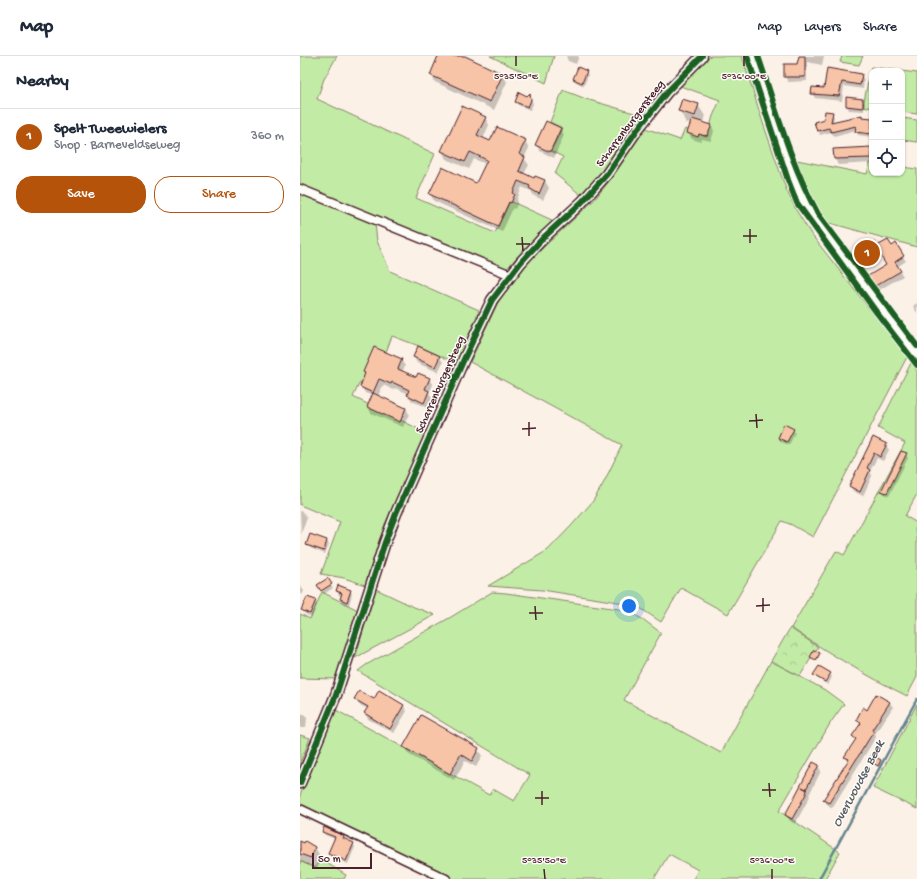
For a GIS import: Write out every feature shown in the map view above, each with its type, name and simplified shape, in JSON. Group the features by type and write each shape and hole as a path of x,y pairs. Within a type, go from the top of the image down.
{"main road":[{"path":"752,56 789,168 814,217 917,353"}],"street":[{"name":"Scharrenburgersteeg","path":"300,783 336,695 385,542 397,511 464,359 492,300 511,275 543,238 582,202 607,174 637,130 667,92 702,56"},
{"path":"300,189 511,275"},
{"path":"300,809 446,879"}],"green space":[{"path":"300,56 337,56 324,79 317,99 435,154 416,198 495,233 510,201 554,221 511,263 506,270 300,187"},
{"path":"490,56 554,56 546,83"},
{"path":"710,56 742,56 786,189 796,210 811,234 907,357 813,537 782,521 728,614 681,588 661,622 640,608 630,604 542,590 488,586 548,550 572,525 593,501 622,445 470,362 500,298 514,277 594,200 610,180 645,128 680,140 685,129 707,137 713,116 720,100 680,86"},
{"path":"842,56 863,56 859,65 840,62"},
{"path":"905,71 917,73 917,114 905,112"},
{"path":"869,77 869,107 863,106"},
{"path":"563,90 586,99 641,115 603,171 581,195 555,174 563,157 551,151 562,128 550,122"},
{"path":"905,118 917,120 917,142 905,140"},
{"path":"797,160 867,174 869,167 869,176 905,176 905,167 917,169 917,247 826,222 809,192"},
{"path":"300,193 375,223 377,241 390,271 479,310 458,364 419,346 392,336 373,387 360,382 353,397 427,433 385,524 365,585 344,578 321,574 340,522 300,505"},
{"path":"911,363 917,371 917,494 905,516 917,523 917,677 907,696 848,664 791,628 836,551 844,555 905,443 878,428"},
{"path":"376,589 435,615 355,658"},
{"path":"322,592 358,610 337,679 300,678 300,614 310,619"},
{"path":"492,592 626,610 644,620 661,633 624,700 721,753 771,661 825,690 844,704 831,722 779,811 840,852 825,879 693,879 698,870 669,854 654,879 449,879 300,806 300,795 336,710 489,795 493,789 514,801 530,775 358,671"},
{"path":"790,628 818,647 800,676 771,661"},
{"path":"917,704 917,809 873,788"},
{"path":"300,735 310,738 300,764"},
{"path":"320,859 346,875 344,879 300,879 300,861 315,868"}],"building":[{"path":"438,56 465,56 503,74 490,102 430,75"},
{"path":"799,56 805,56 805,77 784,77 784,64 797,64"},
{"path":"578,67 587,71 582,83 573,79"},
{"path":"827,68 862,74 860,85 842,82 839,96 811,94 812,87 824,88"},
{"path":"519,92 527,96 530,93 531,100 528,107 515,102"},
{"path":"846,97 863,99 863,108 846,106"},
{"path":"682,99 699,104 695,116 678,111"},
{"path":"462,106 486,117 477,135 490,141 497,127 526,140 519,154 525,157 519,171 534,178 535,176 545,180 539,194 529,188 530,186 518,181 511,203 509,202 498,226 429,194 442,167 476,183 487,160 470,152 465,162 441,151"},
{"path":"825,111 833,112 831,122 862,115 862,117 869,118 869,134 855,132 856,126 831,132 829,128 817,131 814,122 824,119"},
{"path":"692,119 712,125 707,136 699,134 698,137 687,133"},
{"path":"546,121 561,128 550,152 535,145"},
{"path":"869,147 869,158 834,159 833,149"},
{"path":"888,240 892,246 896,243 904,256 895,262 901,271 875,286 868,276 886,265 879,253 864,262 857,253 874,242 877,246"},
{"path":"418,346 440,356 435,367 413,357"},
{"path":"374,347 402,359 398,369 416,377 418,373 430,378 425,389 429,391 424,403 407,395 409,390 392,382 391,384 379,379 373,393 360,387 365,373 363,372"},
{"path":"373,393 406,408 400,422 367,407"},
{"path":"784,424 794,429 787,442 778,438"},
{"path":"873,437 887,444 880,457 874,453 867,468 870,470 860,492 849,486"},
{"path":"901,451 907,453 887,493 881,491"},
{"path":"310,534 327,540 324,551 306,545"},
{"path":"328,578 332,584 321,591 317,585"},
{"path":"338,585 351,590 347,602 340,599 342,593 336,591"},
{"path":"307,597 316,600 310,614 301,610"},
{"path":"814,650 820,653 816,660 810,657"},
{"path":"819,666 831,673 825,682 813,675"},
{"path":"379,690 404,705 390,729 364,713 368,707 354,699 359,691 374,699"},
{"path":"876,694 890,702 872,730 874,731 829,803 823,800 849,759 844,757 856,739 852,736 861,723 856,720 863,707 867,710"},
{"path":"421,715 479,748 472,761 461,754 450,774 403,747"},
{"path":"872,755 881,760 878,766 869,761"},
{"path":"813,762 819,765 806,789 802,787 807,790 806,794 792,819 785,815"},
{"path":"324,827 344,836 343,838 354,843 346,861 328,853 335,837 322,832"},
{"path":"300,841 304,843 305,841 315,847 311,858 300,854"}],"waterway":[{"name":"Overwoudse Beek","path":"819,879 917,699"}],"cycle path":[{"path":"300,783 336,695 385,542 397,511 464,359 492,300 521,262 543,238 582,202 607,174 637,130 667,92 702,56"},
{"path":"747,56 797,203 917,365"},
{"path":"758,56 792,156 808,195 818,214 917,346"}],"place":[{"name":"Spelt Tweewielers","path":"867,253"}]}
